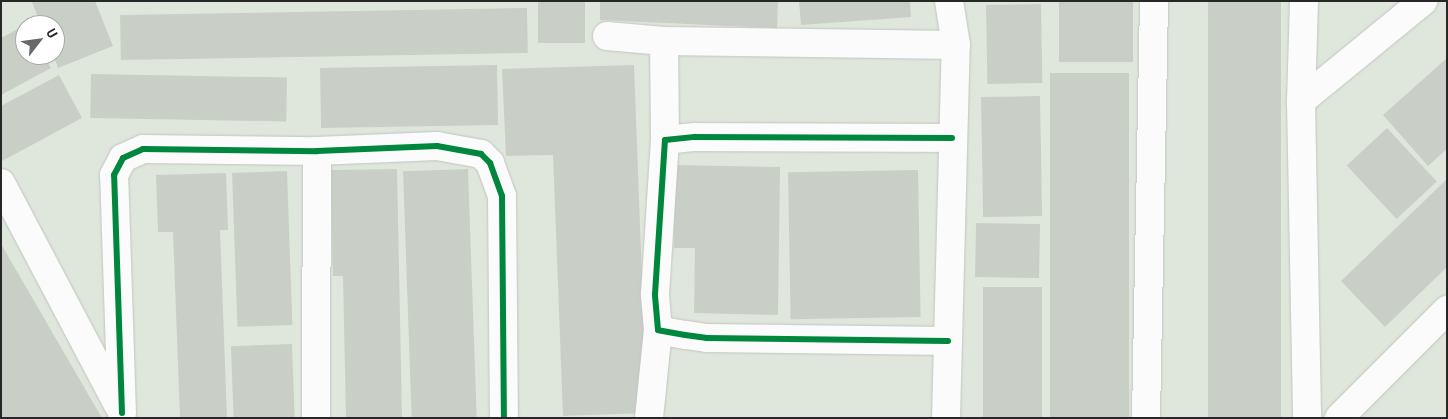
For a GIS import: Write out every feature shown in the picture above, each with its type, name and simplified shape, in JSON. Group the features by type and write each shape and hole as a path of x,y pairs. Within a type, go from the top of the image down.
{"street":[{"path":"946,418 956,44 949,1"},
{"path":"1146,418 1154,1"},
{"path":"1304,1 1302,101 1307,418"},
{"path":"1302,101 1423,1"},
{"path":"607,36 664,41 956,44"},
{"path":"649,418 658,330 656,294 665,140 664,41"},
{"path":"665,140 695,137 952,138"},
{"path":"122,415 114,175 118,165 124,158 143,149 318,151 438,146 469,149 481,154 490,164 502,196 504,418"},
{"path":"316,418 318,151"},
{"path":"1,183 122,415"},
{"path":"1339,418 1447,310"},
{"path":"658,330 707,338 948,342"}],"building":[{"path":"95,1 113,46 58,68 57,65 65,65 65,15 37,15 32,2"},
{"path":"538,1 585,1 585,43 538,43"},
{"path":"600,1 778,1 777,28 600,20"},
{"path":"799,1 910,1 911,17 801,25"},
{"path":"1059,1 1133,1 1133,62 1059,62"},
{"path":"1208,1 1281,1 1281,418 1208,418"},
{"path":"1041,4 1042,83 987,84 986,5"},
{"path":"527,8 528,53 121,60 120,15"},
{"path":"15,30 15,65 49,65 51,68 1,95 1,38"},
{"path":"1447,58 1447,149 1428,166 1383,115"},
{"path":"497,65 498,125 321,128 320,68"},
{"path":"634,65 647,413 563,416 553,155 506,156 502,69"},
{"path":"1050,73 1129,73 1129,418 1050,418"},
{"path":"91,74 287,77 286,121 90,118"},
{"path":"59,75 82,118 2,161 1,106"},
{"path":"1040,96 1042,216 983,217 981,97"},
{"path":"1387,128 1437,181 1397,219 1347,166"},
{"path":"675,165 780,167 778,315 694,313 695,248 674,248"},
{"path":"397,169 402,417 346,418 343,276 333,276 331,170"},
{"path":"468,169 477,418 412,418 403,171"},
{"path":"918,170 921,317 791,319 788,172"},
{"path":"287,171 292,325 237,327 232,173"},
{"path":"226,173 228,230 220,230 227,418 180,418 173,232 158,232 156,175"},
{"path":"1447,179 1447,267 1385,327 1341,281"},
{"path":"976,223 1040,224 1039,278 975,277"},
{"path":"1,244 102,418 1,418"},
{"path":"983,287 1042,287 1042,418 983,418"},
{"path":"292,344 295,418 234,418 231,346"}],"cycle path":[{"path":"948,341 707,338 685,335 658,330 655,294 665,140 695,137 952,138"},
{"path":"122,413 114,175 123,158 143,149 317,151 437,146 481,154 490,163 502,196 504,418"}]}
